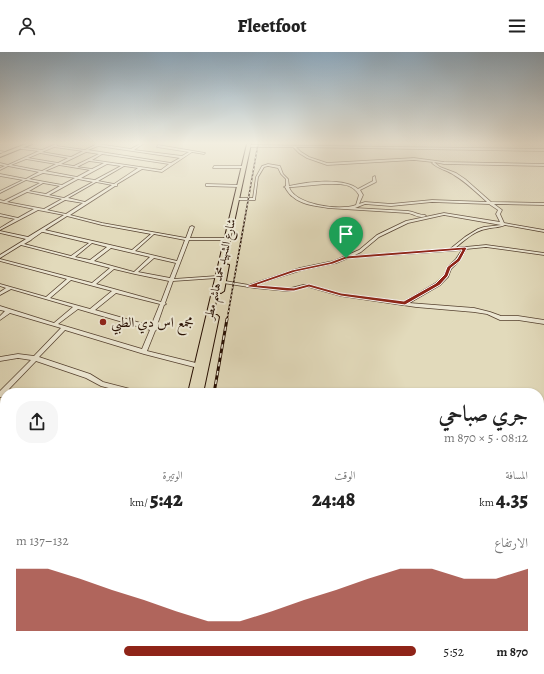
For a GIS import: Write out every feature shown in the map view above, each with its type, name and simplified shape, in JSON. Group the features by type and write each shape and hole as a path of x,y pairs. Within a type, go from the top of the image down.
{"main road":[{"name":"شارع الشهيد محمد هاشم مطر","path":"200,388 219,280 242,173"},
{"name":"شارع الشهيد محمد هاشم مطر","path":"193,388 244,173"}],"street":[{"path":"0,192 40,173"},
{"path":"48,173 116,185"},
{"path":"46,195 87,173"},
{"path":"45,210 109,173"},
{"path":"0,257 134,173"},
{"path":"239,199 254,199 257,177 260,173"},
{"path":"282,173 287,179 286,187 291,194 313,206 414,213 419,216 432,216"},
{"path":"453,173 473,187 489,203 500,210 498,214 503,225"},
{"path":"0,175 63,186"},
{"path":"358,190 375,180 374,177"},
{"path":"4,202 42,183"},
{"path":"286,187 308,184 345,184 355,186 360,195 357,205"},
{"path":"207,185 239,186"},
{"path":"0,187 7,188"},
{"path":"27,191 67,198 86,204"},
{"path":"0,201 154,234 186,239 227,239"},
{"path":"351,208 365,203 387,205 432,201 544,204"},
{"path":"0,230 37,209"},
{"path":"249,286 294,271 331,263 346,258 360,251 382,233 407,222 432,216 444,214 544,231"},
{"path":"0,215 19,219"},
{"path":"451,250 461,241 479,230 503,225"},
{"path":"144,352 164,304 186,239 192,227"},
{"path":"0,230 30,239"},
{"path":"43,231 178,262"},
{"path":"133,251 154,234"},
{"path":"72,257 92,242"},
{"path":"21,244 91,262 173,280 219,280 249,286 287,290 294,290 303,286 309,286 341,294 488,313 500,318 518,318 544,322"},
{"path":"91,262 111,246"},
{"path":"346,258 490,246 544,254"},
{"path":"405,303 438,284 446,276 449,268 458,260 465,248"},
{"path":"135,272 153,256"},
{"path":"0,260 164,304"},
{"path":"93,285 114,267"},
{"path":"47,298 70,279"},
{"path":"0,285 92,310 154,329"},
{"path":"0,294 10,288"},
{"path":"92,310 115,291"},
{"path":"55,324 77,306"},
{"path":"0,308 144,352 198,366"},
{"path":"0,318 10,311"},
{"path":"9,388 35,358 65,327"},
{"path":"0,359 18,356 35,358 88,376 102,384 119,388"}],"railway":[{"path":"227,320 253,173"},
{"path":"215,388 227,319"}],"place":[{"name":"مجمع اس دي الطبي","path":"103,322"}],"route":[{"path":"465,248 458,260 449,268 446,276 438,284 405,303 335,293 305,285 294,290 249,286 294,271 331,263 346,258 465,248"}]}
